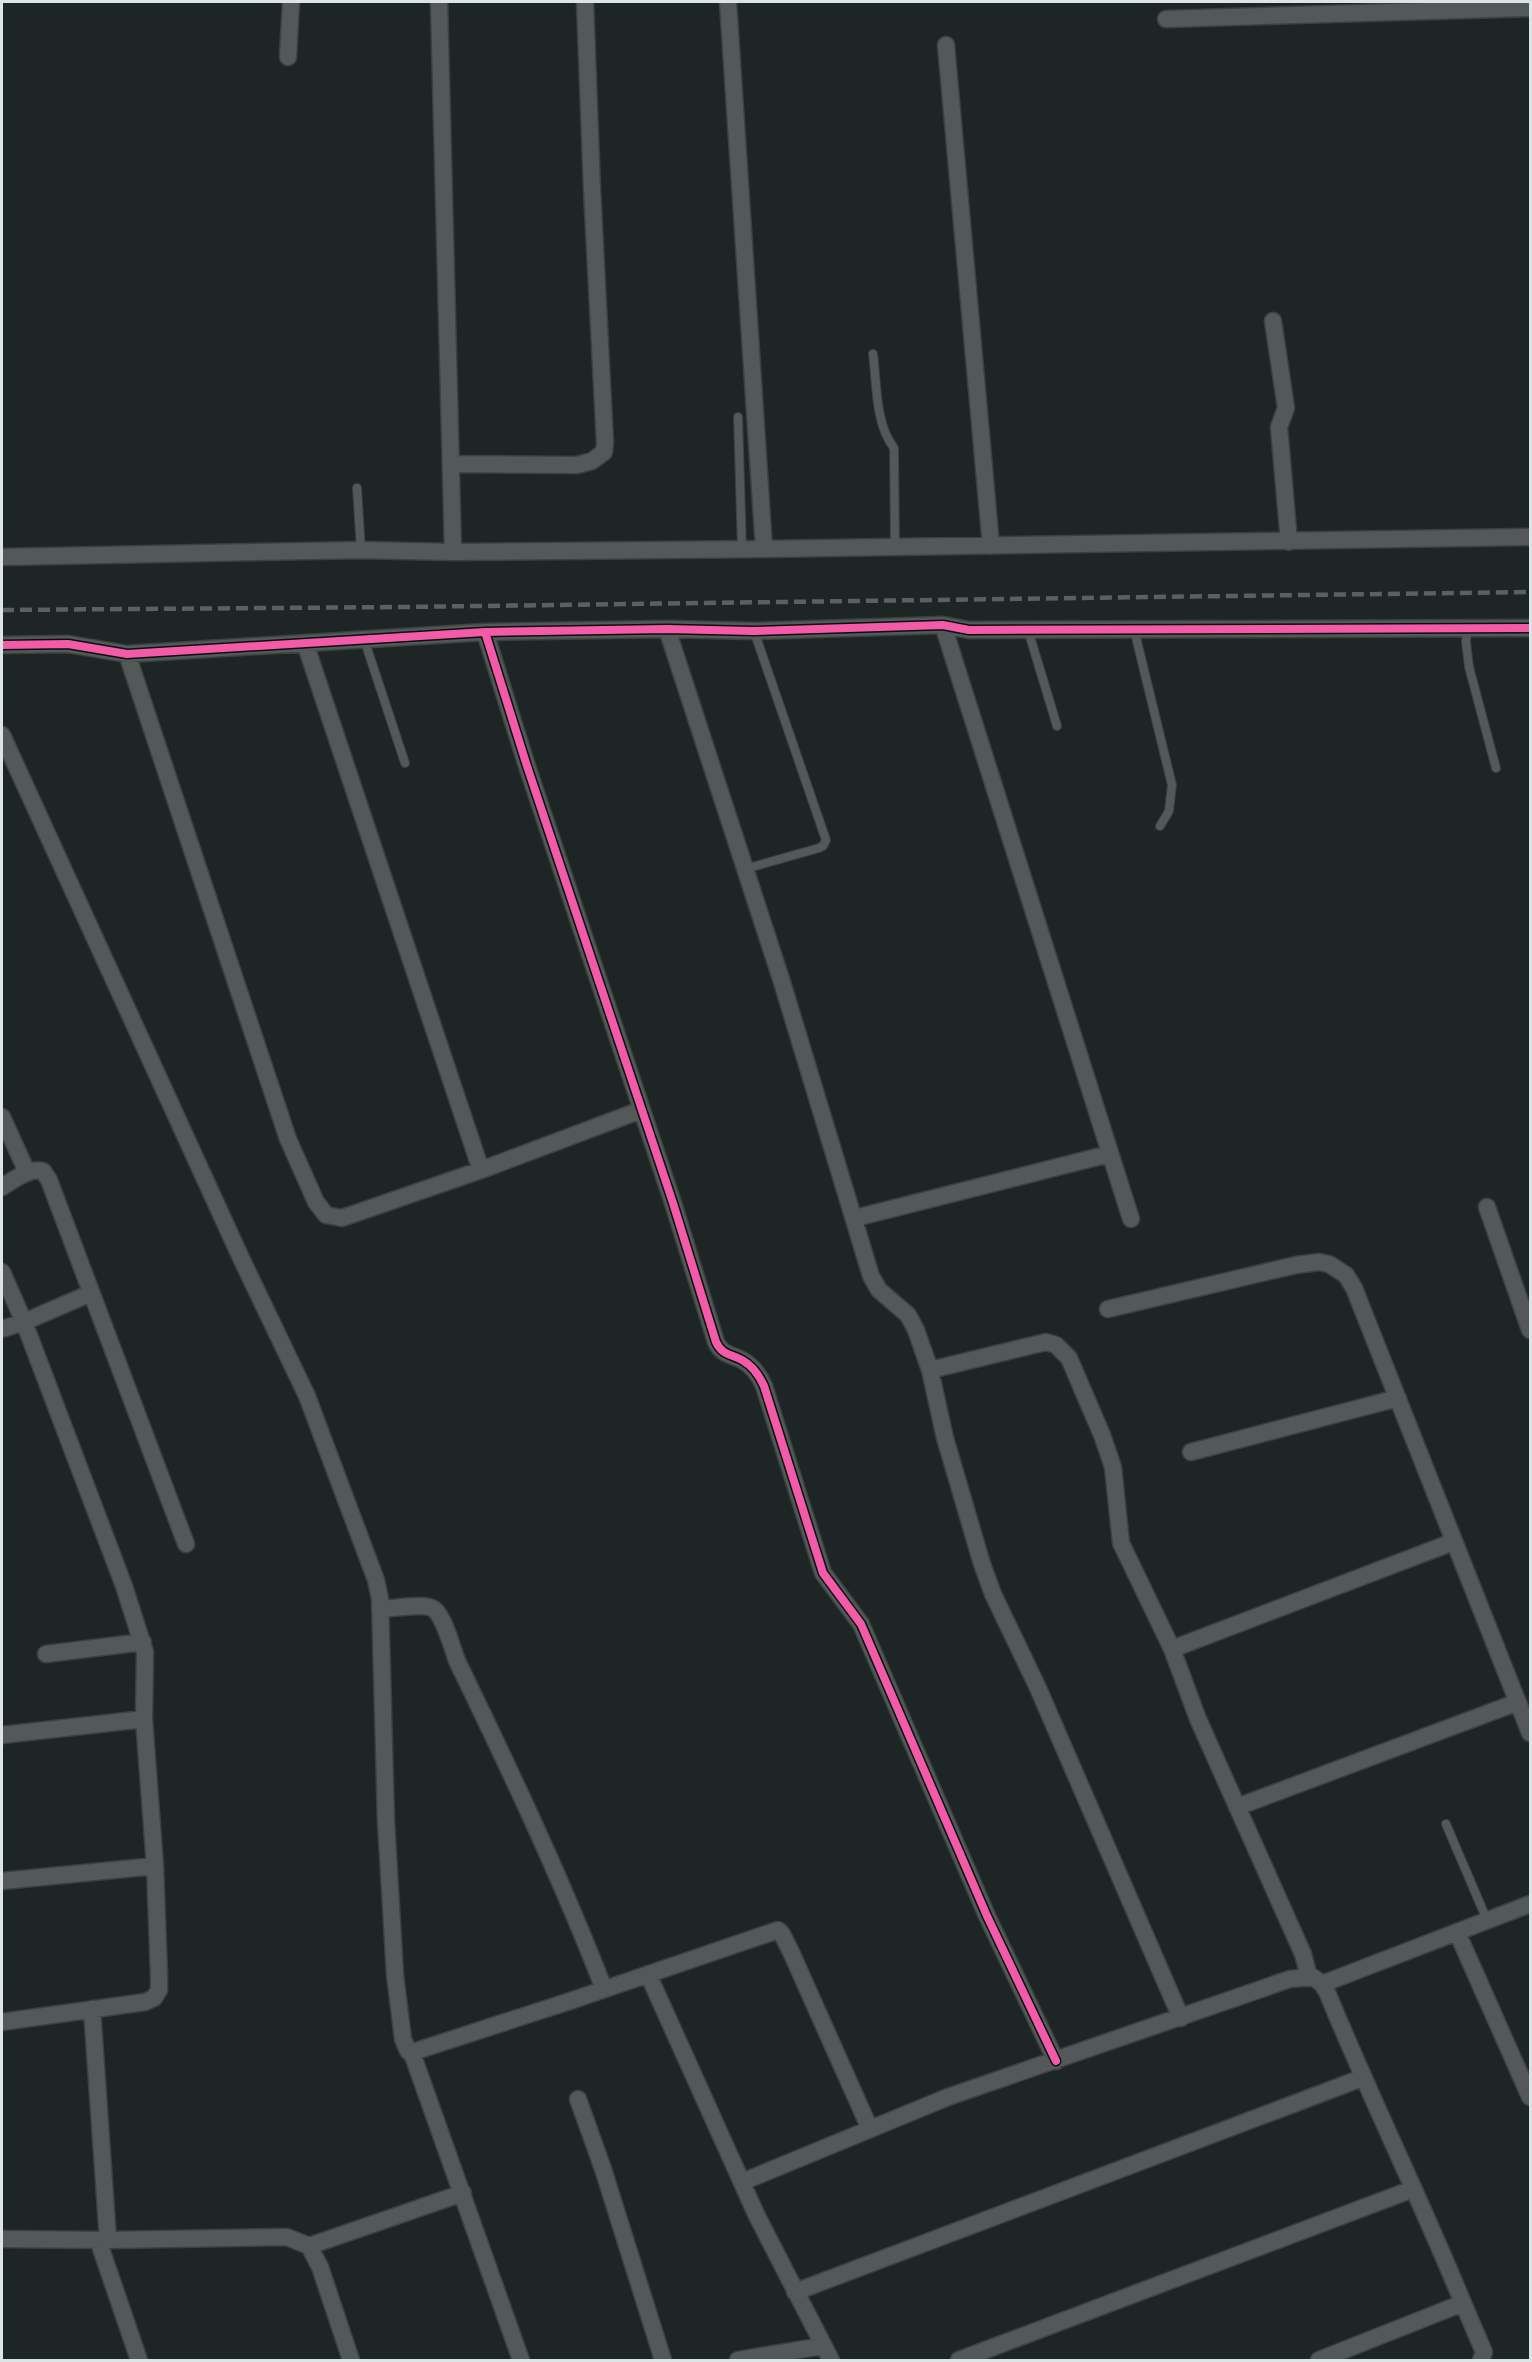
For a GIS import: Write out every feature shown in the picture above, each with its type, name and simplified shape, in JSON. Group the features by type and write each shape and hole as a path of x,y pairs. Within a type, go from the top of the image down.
{"street":[{"path":"288,57 291,2"},
{"path":"439,2 453,552"},
{"path":"451,464 577,465 592,461 604,452 585,2"},
{"path":"728,2 764,549"},
{"path":"1166,19 1530,8"},
{"path":"946,45 991,546"},
{"path":"1273,321 1286,408 1279,427 1288,542"},
{"path":"2,557 361,550 453,552 764,549 1530,537"},
{"path":"943,625 1131,1219"},
{"path":"2,645 68,644 127,654 485,632 667,629 754,631 943,625 969,630 1530,628"},
{"path":"667,629 745,869 855,1218 871,1276 879,1290 908,1315 916,1330 930,1370 945,1438 993,1594 1038,1688 1180,2018"},
{"path":"485,632 716,1341 726,1354 752,1367 764,1386 823,1572 861,1624 987,1916 1056,2061"},
{"path":"305,643 481,1170"},
{"path":"127,654 288,1139 321,1210 330,1217 342,1218 481,1170 641,1110"},
{"path":"2,735 241,1258 308,1396 376,1580 380,1609 386,1821 395,1975 403,2039 408,2051 414,2055 521,2361"},
{"path":"2,1117 27,1172"},
{"path":"855,1218 1109,1154"},
{"path":"2,1187 27,1172 36,1170 43,1171 49,1180 186,1544"},
{"path":"1487,1208 1530,1330"},
{"path":"1108,1309 1296,1265 1319,1262 1329,1264 1346,1275 1354,1288 1530,1733"},
{"path":"2,1272 24,1323 143,1642 146,1672 144,1719 155,1866 159,1990 154,1998 145,2002 2,2022"},
{"path":"2,1329 24,1323 91,1293"},
{"path":"930,1370 1046,1342 1063,1350 1072,1365 1113,1467 1121,1543 1172,1649 1197,1719 1314,1981 1327,1992 1362,2078 1484,2352 1480,2361"},
{"path":"1191,1452 1398,1398"},
{"path":"1172,1649 1454,1542"},
{"path":"380,1609 424,1605 433,1609 442,1621 454,1654 529,1810 604,1989"},
{"path":"46,1654 143,1642"},
{"path":"1237,1807 1518,1702"},
{"path":"2,1735 144,1719"},
{"path":"2,1881 155,1866"},
{"path":"742,2182 948,2097 1290,1979 1314,1981 1457,1932 1530,1904"},
{"path":"414,2055 416,2050 426,2046 604,1989 774,1930 780,1932 870,2129"},
{"path":"1457,1932 1530,2097"},
{"path":"648,1974 742,2182 831,2361"},
{"path":"92,2009 103,2240 139,2361"},
{"path":"795,2292 1362,2078"},
{"path":"578,2099 603,2169 663,2361"},
{"path":"959,2361 1413,2189"},
{"path":"309,2247 463,2193"},
{"path":"2,2239 287,2237 309,2247 320,2267 351,2361"},
{"path":"1319,2361 1463,2303"},
{"path":"738,2361 822,2346"}],"lane":[{"path":"873,354 882,427 886,438 894,448 895,547"},
{"path":"738,417 742,549"},
{"path":"357,488 361,550"},
{"path":"1467,628 1469,667 1496,768"},
{"path":"1134,629 1172,785 1169,812 1160,826"},
{"path":"1028,630 1057,726"},
{"path":"745,869 819,848 826,840 754,631"},
{"path":"364,639 405,763"},
{"path":"1446,1824 1487,1920"}],"railway":[{"path":"2,610 1530,592"}],"cycle path":[{"path":"2,645 68,644 127,654 485,632 667,629 754,631 943,625 969,630 1530,628"},
{"path":"485,632 526,763 673,1203 716,1342 724,1352 749,1365 764,1386 823,1573 861,1624 987,1916 1056,2061"}]}
